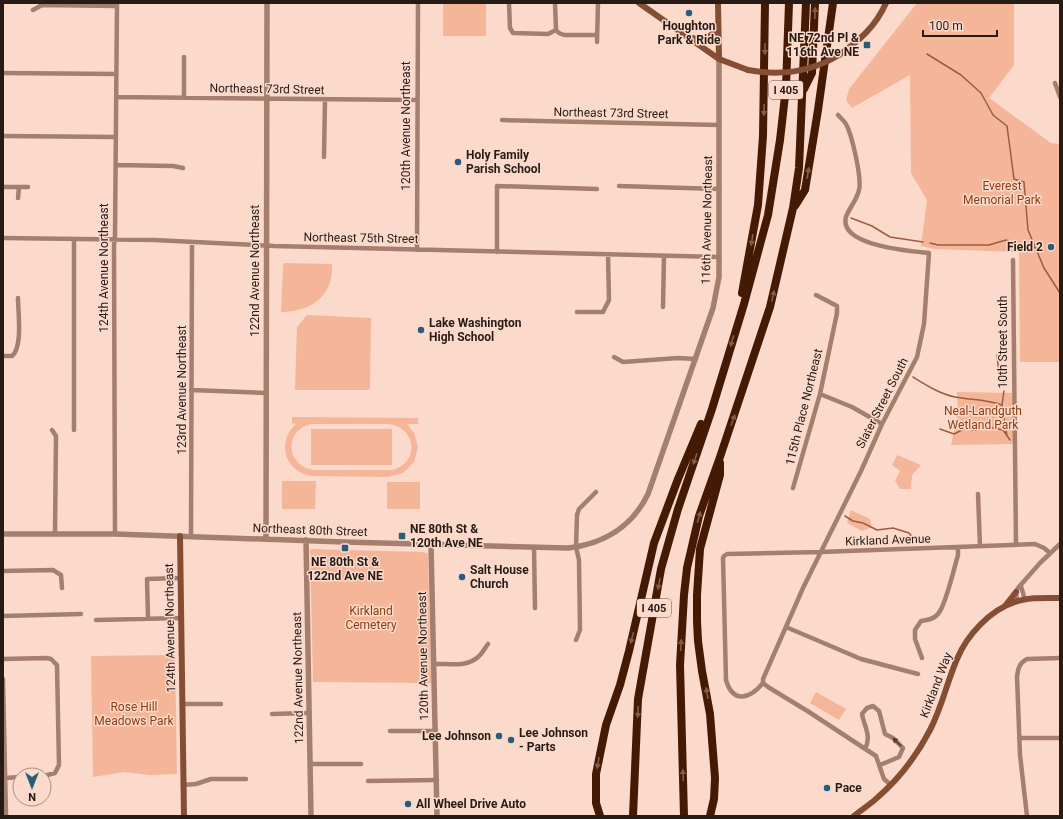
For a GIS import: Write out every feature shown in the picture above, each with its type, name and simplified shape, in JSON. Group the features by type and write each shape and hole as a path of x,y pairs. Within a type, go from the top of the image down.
{"highway":[{"path":"762,3 765,26"},
{"path":"744,304 742,291 758,205 763,136 765,3"},
{"name":"I 405","path":"633,815 638,699 661,568 678,509 712,408 744,304 768,215 777,162 786,87 789,3"},
{"name":"I 405","path":"684,815 680,665 687,568 699,516 770,307 793,208 799,168 806,3"},
{"path":"803,92 812,73 815,3"},
{"path":"793,208 805,190 833,3"},
{"path":"600,816 596,802 595,785 600,750 606,725 620,685 629,651 654,543 694,440 704,417 712,408"},
{"path":"710,816 714,799 715,778 710,714 698,641 697,595 700,549 720,475 720,456"}],"main road":[{"name":"116th Avenue Northeast","path":"718,3 719,59"},
{"path":"641,4 719,59 748,70 776,73 795,72 814,67 839,55 865,35 876,21 886,3"},
{"path":"688,36 702,40 711,36 719,19"},
{"name":"124th Avenue Northeast","path":"180,536 182,785 184,816"},
{"path":"1004,607 1016,592"},
{"name":"Kirkland Way","path":"854,816 891,785 912,760 931,729 958,658 969,638 987,620 1004,607 1017,601 1060,598"}],"street":[{"name":"122nd Avenue Northeast","path":"266,539 267,3"},
{"name":"120th Avenue Northeast","path":"417,250 418,3"},
{"path":"509,3 511,32 548,34 556,30"},
{"path":"555,3 556,30 559,33 564,35 597,35"},
{"path":"597,42 598,3"},
{"path":"33,10 42,5 116,4"},
{"name":"124th Avenue Northeast","path":"115,534 116,4"},
{"path":"184,57 184,98"},
{"name":"116th Avenue Northeast","path":"614,534 632,519 643,504 713,308 719,277 719,59"},
{"path":"3,73 116,74"},
{"path":"1054,82 1060,97"},
{"name":"Northeast 73rd Street","path":"116,97 417,100"},
{"path":"324,157 325,99"},
{"name":"Slater Street South","path":"763,683 763,679 802,588 919,351 925,315 929,253 878,246 849,231 846,224 846,217 857,198 860,189 860,181 858,165 846,124 838,115"},
{"name":"Northeast 73rd Street","path":"502,120 719,125"},
{"path":"3,136 116,137"},
{"path":"116,165 173,166 182,168"},
{"path":"497,252 497,186 597,189"},
{"path":"619,186 719,190"},
{"path":"3,187 28,187"},
{"path":"18,198 19,187"},
{"name":"Northeast 75th Street","path":"3,238 719,257"},
{"path":"74,239 74,430"},
{"name":"123rd Avenue Northeast","path":"191,537 192,243"},
{"path":"577,312 603,312 609,300 608,255"},
{"path":"663,307 664,256"},
{"name":"10th Street South","path":"1013,260 1016,545"},
{"name":"115th Place Northeast","path":"793,488 820,394 837,313 837,306 816,295"},
{"path":"3,356 12,356 16,353 19,345 18,298"},
{"path":"614,356 623,362 678,358 696,359"},
{"path":"192,390 266,393"},
{"path":"820,394 852,407 882,424"},
{"path":"52,430 56,436 55,534"},
{"path":"576,640 580,630 579,560 576,547 576,515 596,492"},
{"path":"978,494 980,546"},
{"name":"Northeast 80th Street","path":"3,534 115,534 534,548 576,547 594,543 614,534"},
{"name":"122nd Avenue Northeast","path":"306,540 311,816"},
{"name":"120th Avenue Northeast","path":"432,544 437,816"},
{"name":"Kirkland Avenue","path":"763,683 757,691 751,695 739,696 728,688 726,680 724,556 732,554 958,548 1035,544 1044,548 1050,553"},
{"path":"1017,601 1016,592 1018,588 1060,544"},
{"path":"534,548 535,608"},
{"path":"922,658 915,639 915,630 921,621 930,620 936,616 943,606 958,554 958,548"},
{"path":"3,571 53,570 58,572 60,575 62,588"},
{"path":"148,618 147,579 180,578"},
{"path":"1021,586 1025,600"},
{"path":"3,616 81,614"},
{"path":"96,620 180,618"},
{"path":"786,627 861,659 918,674"},
{"path":"434,664 463,664 471,662 478,657 488,644"},
{"path":"3,659 46,658 55,662 58,669 57,702 59,765 55,773 52,774"},
{"path":"1027,816 1019,738 1017,677 1022,662 1032,658 1060,658"},
{"path":"3,679 6,816"},
{"path":"763,683 876,756 884,779 891,785"},
{"path":"182,704 221,704"},
{"path":"865,749 868,743 868,736 862,714 867,708 873,706 880,714 885,734 893,738 903,748 899,757 880,765"},
{"path":"272,714 309,713"},
{"path":"390,731 436,731"},
{"path":"1019,738 1060,738"},
{"path":"311,764 361,764"},
{"path":"6,778 12,778"},
{"path":"182,785 196,784 211,779 246,779"},
{"path":"368,781 437,780"}],"green space":[{"path":"443,3 486,3 486,36 443,36"},
{"name":"Everest Memorial Park","path":"917,3 1014,3 1014,65 989,98 1051,143 1060,144 1060,362 1020,362 1019,252 935,249 921,246 927,200 911,173 910,75 852,108 846,100 849,89"},
{"path":"284,263 332,264 332,276 324,294 310,306 292,311 281,312"},
{"path":"307,315 371,318 370,388 368,390 295,390 297,327"},
{"name":"Neal-Landguth Wetland Park","path":"957,392 1012,393 1013,444 951,445 958,414"},
{"path":"292,417 418,418 418,424 407,424 414,433 418,447 414,462 403,473 388,477 314,476 304,474 296,470 290,464 285,448 286,440 296,424 292,423","holes":["311,424 388,424 405,431 411,446 411,453 407,460 401,466 392,470 315,470 305,468 298,463 294,456 292,441 296,433 302,428"]},
{"path":"311,429 392,429 392,465 311,465"},
{"path":"897,455 921,465 912,475 911,489 900,489 895,481 900,471 892,465"},
{"path":"282,481 316,481 315,509 282,509"},
{"path":"387,482 420,482 420,509 387,509"},
{"path":"851,510 870,519 872,527 862,531 847,523"},
{"name":"Kirkland Cemetery","path":"310,549 423,552 428,554 431,683 313,682"},
{"name":"Rose Hill Meadows Park","path":"175,655 177,774 149,775 124,772 93,777 91,656"},
{"path":"816,692 846,709 839,720 810,703"}],"waterway":[{"path":"927,54 961,75 981,93 993,115 1007,126 1014,179 1024,182 1028,230 1044,268 1060,293"},
{"path":"851,218 872,226 890,237 923,242"},
{"path":"930,243 938,245 989,245 1006,240 1021,247 1036,248"},
{"path":"997,355 999,373 1005,385"},
{"path":"913,377 933,389 949,396 1002,405 1007,436"},
{"path":"1002,405 1004,391"},
{"path":"940,429 954,434 964,429 976,430 989,427 1003,430 1010,440"},
{"path":"845,516 853,521 863,523 877,530 893,528 909,533 913,538"}],"place":[{"name":"Houghton Park & Ride","path":"689,13"},
{"name":"NE 72nd Pl & 116th Ave NE","path":"867,45"},
{"name":"Holy Family Parish School","path":"458,162"},
{"name":"Field 2","path":"1051,247"},
{"name":"Lake Washington High School","path":"421,330"},
{"name":"NE 80th St & 120th Ave NE","path":"402,536"},
{"name":"NE 80th St & 122nd Ave NE","path":"345,548"},
{"name":"Salt House Church","path":"462,577"},
{"name":"Lee Johnson","path":"499,736"},
{"name":"Lee Johnson - Parts","path":"511,740"},
{"name":"Pace","path":"827,788"},
{"name":"All Wheel Drive Auto","path":"408,804"}]}
